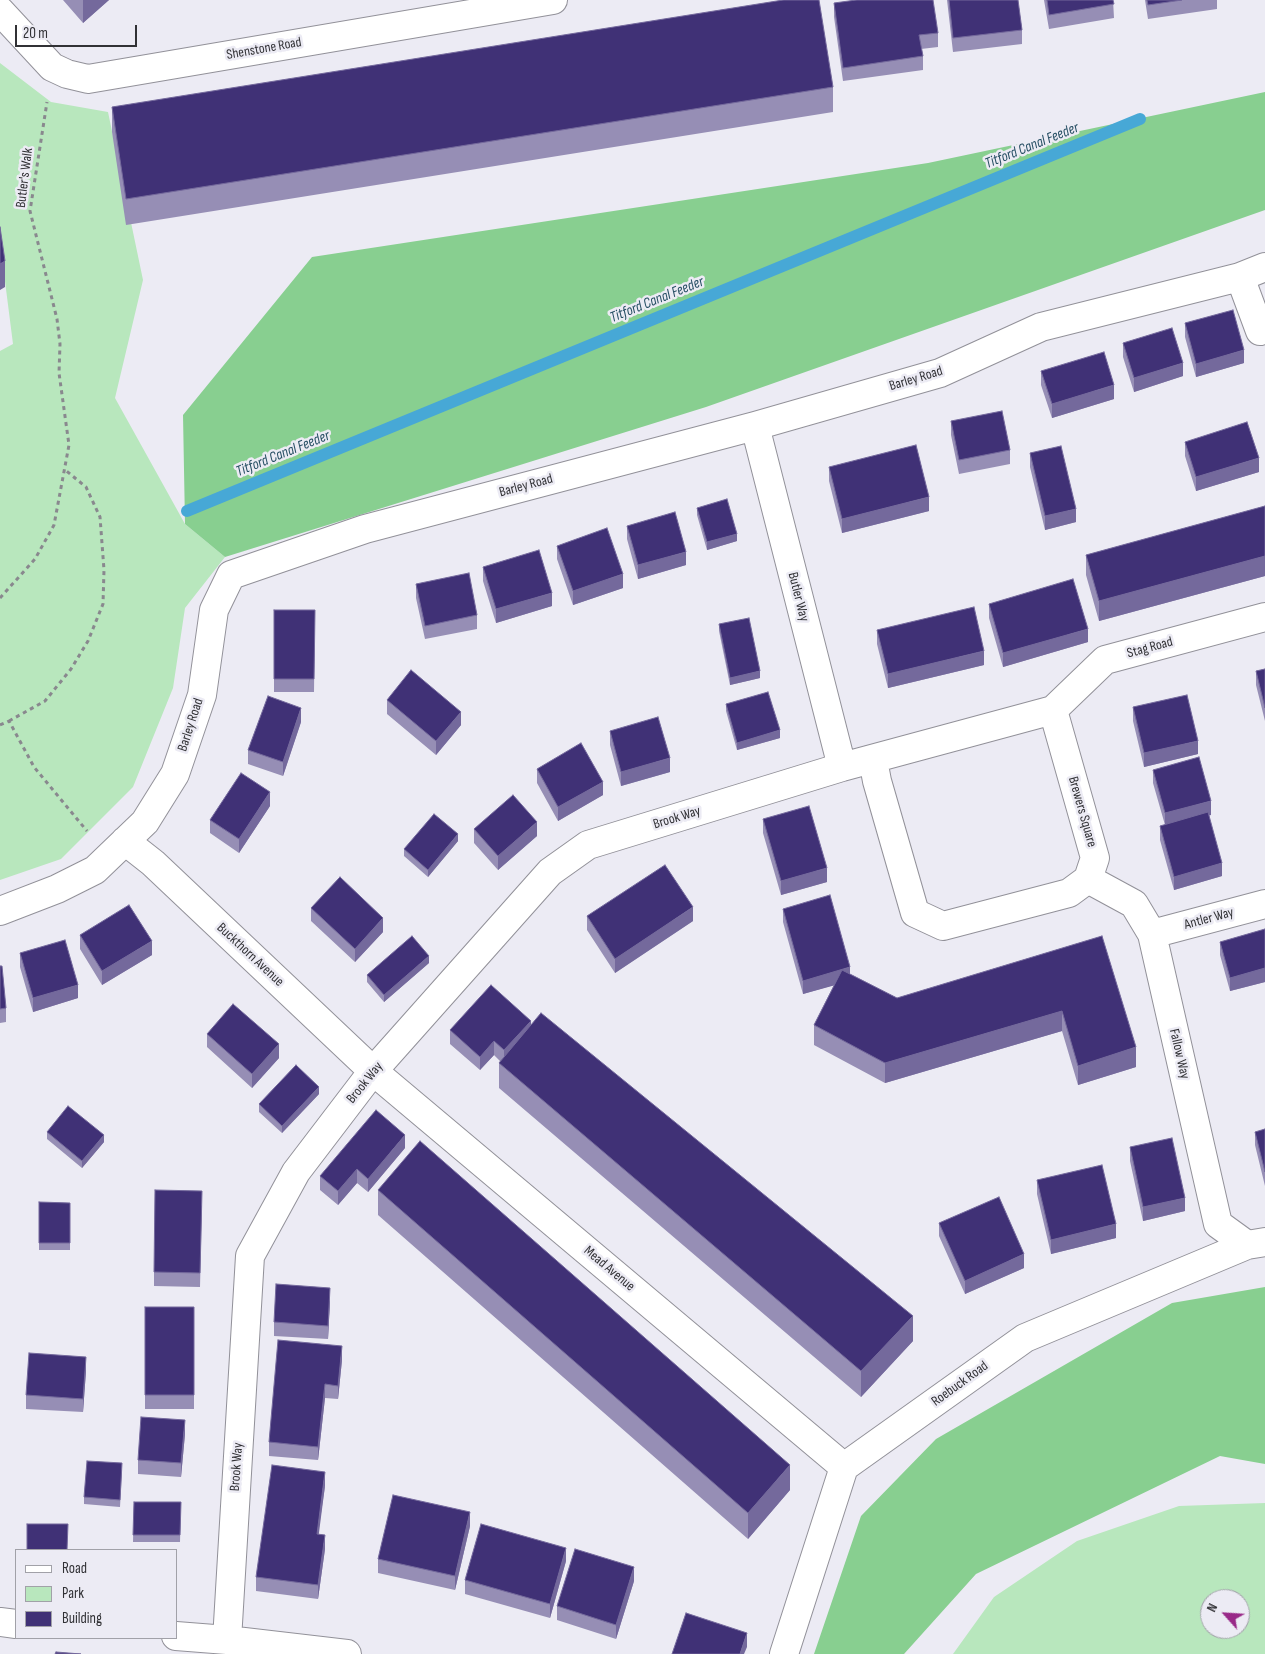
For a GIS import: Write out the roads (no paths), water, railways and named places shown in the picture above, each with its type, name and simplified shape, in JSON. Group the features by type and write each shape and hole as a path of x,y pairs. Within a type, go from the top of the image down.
{"street":[{"name":"Shenstone Road","path":"0,11 52,67 67,74 88,79 553,0"},
{"name":"Barley Road","path":"0,912 57,889 95,870 145,822 175,774 202,695 214,610 231,575 365,529 755,426 940,373 1041,327 1253,272 1260,331"},
{"name":"Butler Way","path":"755,426 842,768"},
{"name":"Stag Road","path":"1053,710 1105,660 1265,616"},
{"path":"842,768 1053,710"},
{"name":"Brewers Square","path":"1053,710 1095,858 1088,879"},
{"path":"873,760 877,781 915,913 943,926 1069,892 1088,879"},
{"name":"Brook Way","path":"226,1640 250,1256 296,1172 373,1071 550,872 588,845 842,768"},
{"name":"Buckthorn Avenue","path":"125,841 154,863 373,1071"},
{"name":"Fallow Way","path":"1088,879 1134,904 1152,934 1218,1224 1256,1244"},
{"name":"Antler Way","path":"1152,934 1265,904"},
{"name":"Mead Avenue","path":"373,1071 844,1467"},
{"name":"Roebuck Road","path":"844,1467 1025,1338 1256,1244"},
{"path":"784,1654 844,1467"},
{"path":"0,1622 15,1624"},
{"path":"178,1636 347,1654"}],"waterway":[{"name":"Titford Canal Feeder","path":"187,511 1140,119"}]}
